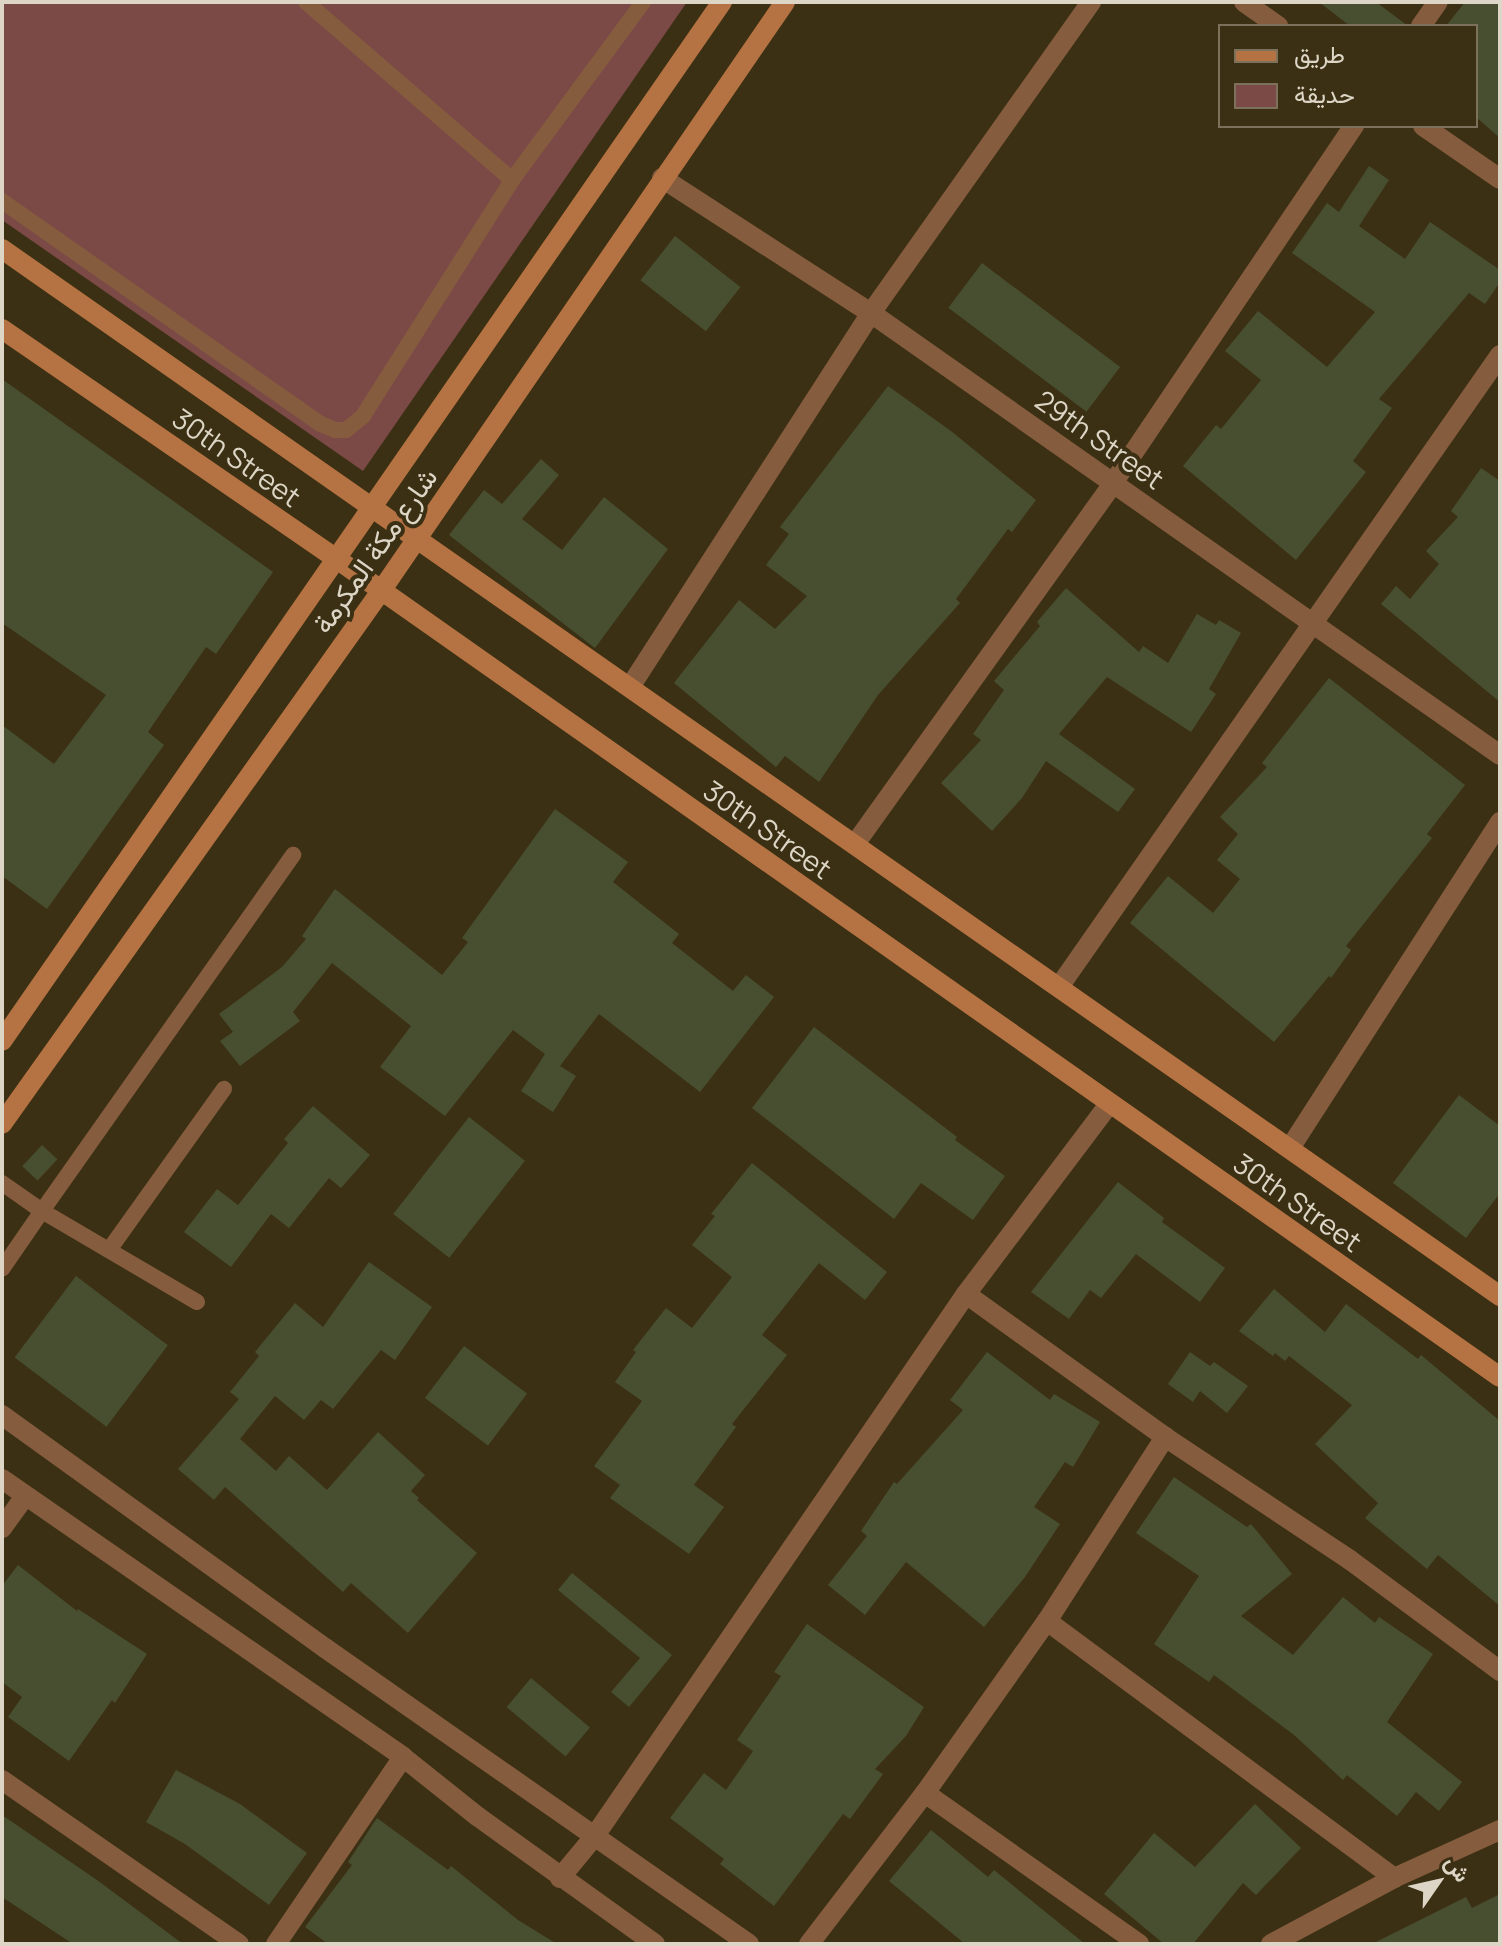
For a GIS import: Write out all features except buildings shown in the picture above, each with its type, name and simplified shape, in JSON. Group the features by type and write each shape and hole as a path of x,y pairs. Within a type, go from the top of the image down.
{"street":[{"name":"شارع مكة المكرمة","path":"2,1041 334,557 722,2"},
{"name":"شارع مكة المكرمة","path":"2,1124 381,591 785,2"},
{"path":"630,687 871,313 1091,2"},
{"path":"1244,2 1275,24"},
{"path":"1422,24 1438,2"},
{"path":"855,844 1113,483 1353,128"},
{"path":"1426,128 1500,179"},
{"name":"29th Street","path":"662,178 871,313 1500,755"},
{"name":"30th Street","path":"2,249 1500,1296"},
{"name":"30th Street","path":"2,329 334,557 1500,1377"},
{"path":"1059,987 1500,355"},
{"path":"1290,1148 1500,822"},
{"path":"560,1878 594,1837 966,1294 1109,1104"},
{"path":"966,1294 1165,1437 1350,1560 1500,1671"},
{"path":"2,1415 749,1944"},
{"path":"809,1944 925,1793 1047,1621 1165,1437"},
{"path":"2,1479 403,1757 560,1878 655,1944"},
{"path":"2,1528 25,1496"},
{"path":"1047,1621 1394,1878"},
{"path":"276,1944 403,1757"},
{"path":"2,1780 239,1944"},
{"path":"925,1793 1139,1944"},
{"path":"1271,1944 1394,1878 1500,1830"}],"lane":[{"path":"306,2 512,180"},
{"path":"2,201 321,424 335,430 346,430 363,416 512,180 643,2"},
{"path":"2,1269 293,855"},
{"path":"109,1250 224,1089"},
{"path":"2,1183 42,1211 197,1302"}],"green space":[{"path":"2,2 687,2 363,471 2,220"}]}
